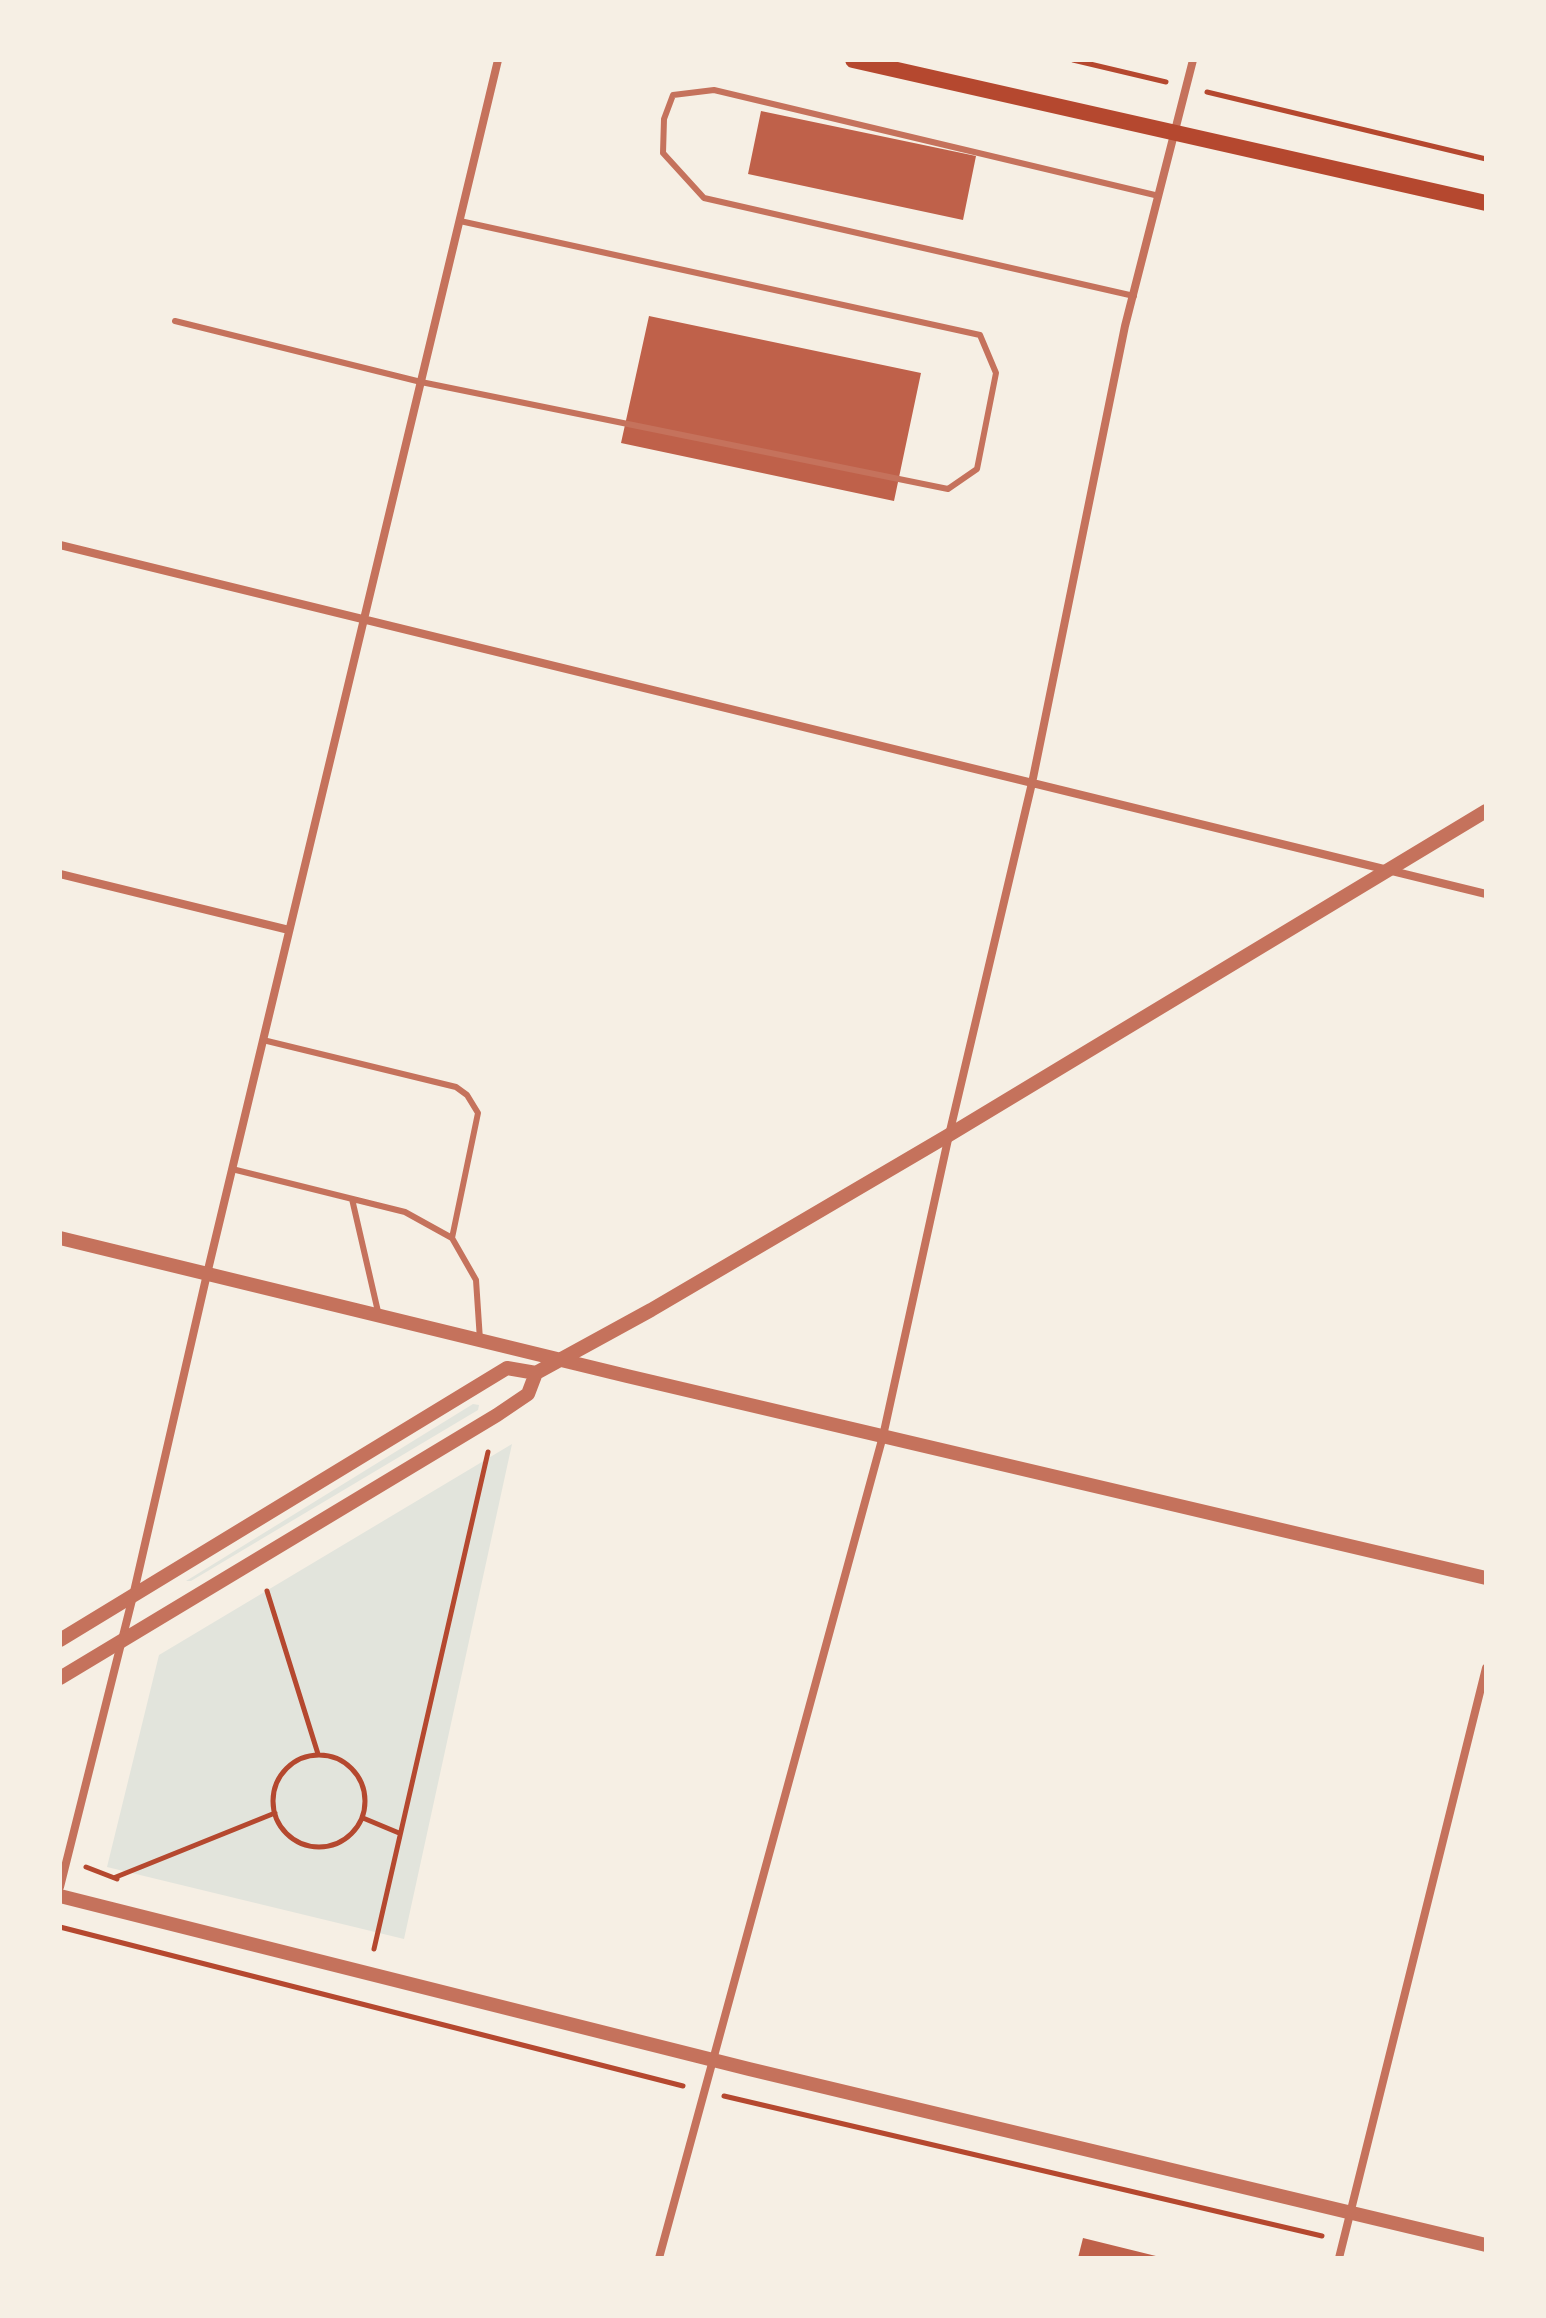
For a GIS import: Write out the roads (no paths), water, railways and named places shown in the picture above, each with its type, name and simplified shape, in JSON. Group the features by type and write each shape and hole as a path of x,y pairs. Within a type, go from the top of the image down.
{"main road":[{"path":"853,60 1486,203"}],"street":[{"path":"60,1887 133,1596 207,1274 498,60"},
{"path":"659,2258 883,1436 949,1135 1032,783 1125,326 1193,60"},
{"path":"60,545 1486,894"},
{"path":"60,1640 507,1368 536,1373 562,1360 949,1135 1486,811"},
{"path":"60,874 289,930"},
{"path":"60,1238 1486,1578"},
{"path":"60,1678 497,1415 528,1394 536,1373"},
{"path":"1339,2258 1486,1668"},
{"path":"60,1896 712,2060 1486,2245"}],"lane":[{"path":"1134,296 704,198 663,153 664,119 673,95 714,90 1159,196"},
{"path":"175,321 421,382 948,489 977,469 996,373 980,335 460,221"},
{"path":"263,1040 456,1087 467,1095 478,1113 452,1238"},
{"path":"232,1169 405,1212 452,1238 476,1280 480,1340"},
{"path":"352,1199 379,1316"}]}
